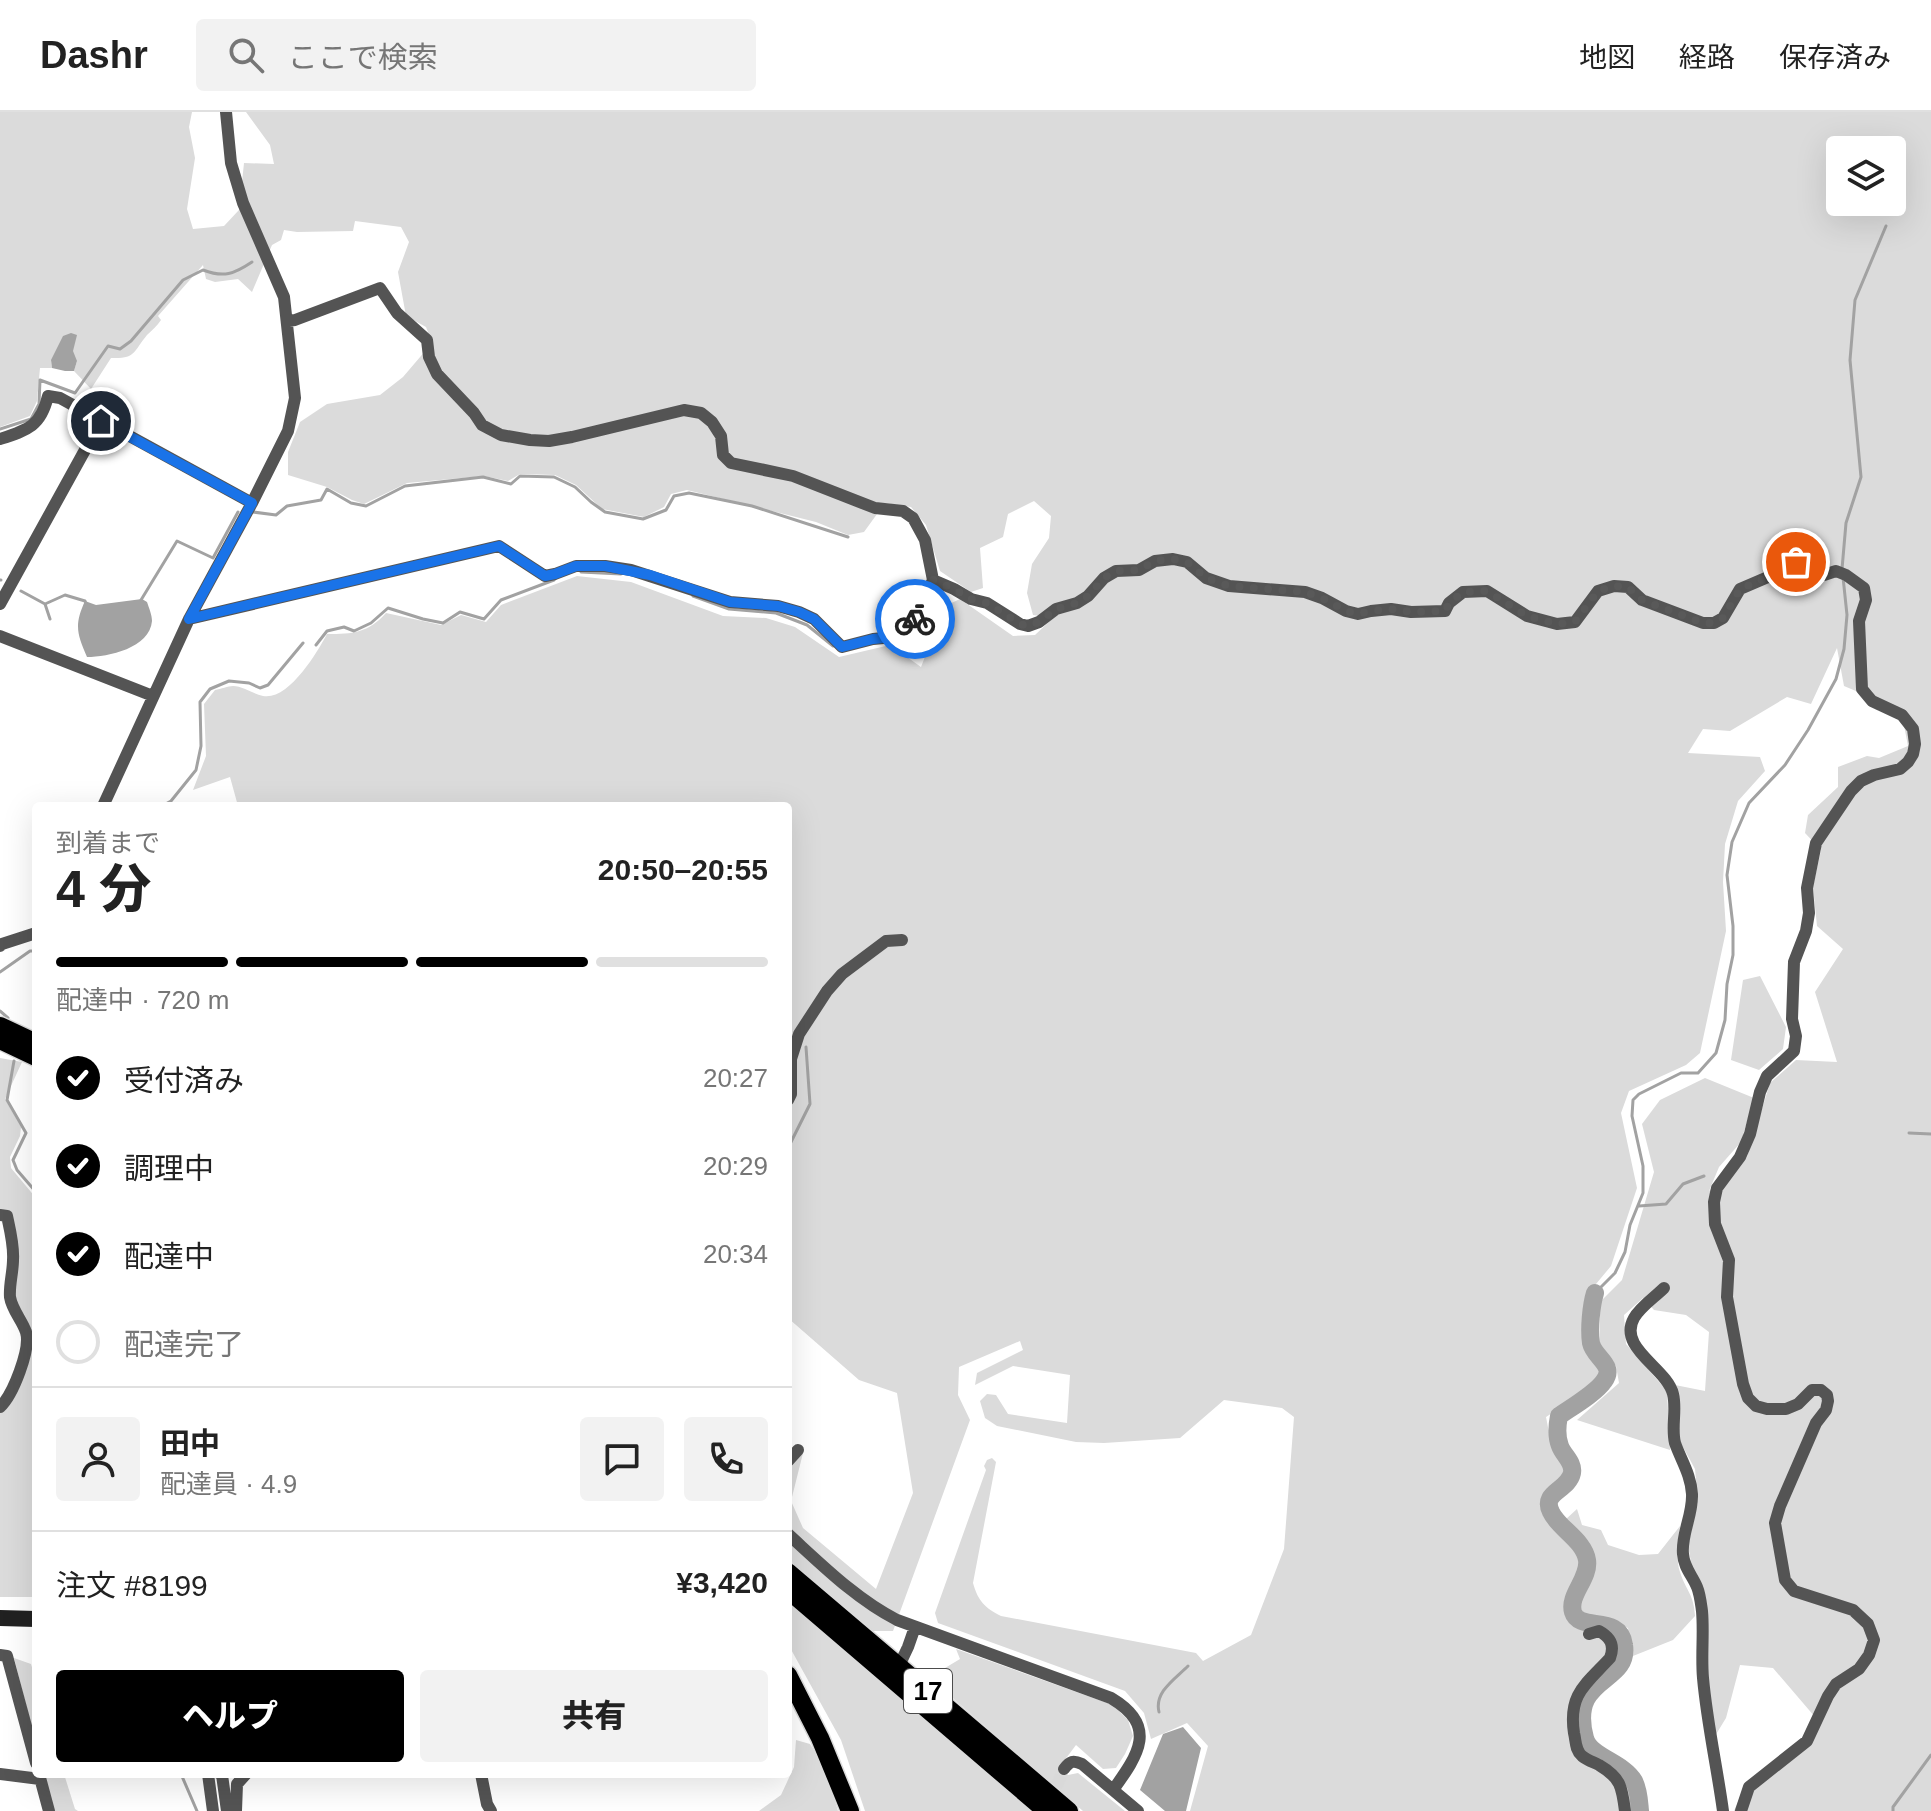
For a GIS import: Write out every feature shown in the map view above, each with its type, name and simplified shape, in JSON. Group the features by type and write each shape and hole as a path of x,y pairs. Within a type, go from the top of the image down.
{"main road":[{"path":"0,1026 32,1041"},
{"path":"0,1040 32,1055"},
{"name":"17","path":"792,1575 1069,1811"},
{"name":"17","path":"792,1593 1046,1811"},
{"path":"792,1684 820,1738 850,1811"}],"street":[{"path":"105,802 189,619 288,431 295,398 284,297 243,203 231,163 226,112"},
{"path":"189,619 499,546 545,576 576,566 605,566 650,575 730,602 778,606 799,612 814,619 842,647 873,639 904,636 933,580 925,540 913,518 903,511 875,508 793,476 731,463 723,455 721,436 701,413 684,410 549,441 501,435 482,425 437,374 429,357 427,340 397,313 380,288 287,321"},
{"path":"0,439 38,422 48,396 60,398 252,503"},
{"path":"0,604 101,421"},
{"path":"933,580 971,599 987,603 1028,626 1056,609 1077,603 1116,571 1139,570 1155,561 1173,559 1187,562 1206,578 1229,586 1305,592 1358,614 1391,609 1445,611 1449,603 1463,592 1487,591 1527,616 1557,624 1575,622 1598,591 1614,586 1628,587 1642,600 1703,623 1714,623 1723,618 1740,589 1768,577 1785,563 1796,562 1811,573 1841,573 1864,588 1866,600 1859,621 1862,689 1872,701 1902,715 1913,729 1913,754 1900,769 1861,781 1816,843 1807,888 1809,913 1806,931 1794,962 1794,1051 1767,1076 1750,1134 1740,1157 1717,1188 1714,1202 1715,1224 1729,1260 1727,1297 1748,1398 1756,1406 1786,1409 1798,1404 1812,1390 1821,1390 1827,1395 1826,1410 1816,1423 1775,1523 1785,1580 1794,1591 1853,1610 1868,1624 1874,1640 1869,1655 1859,1669 1836,1684 1828,1696 1807,1741 1749,1787 1741,1811"},
{"path":"0,636 153,696"},
{"path":"1,944 32,934"},
{"path":"792,1056 799,1034 842,974 886,941 902,940"},
{"path":"0,1215 7,1216 14,1255 7,1307 26,1333 27,1343 21,1371 7,1400 0,1407"},
{"path":"1664,1288 1634,1317 1632,1340 1638,1351 1666,1379 1674,1395 1673,1428 1689,1473 1692,1494 1683,1558 1697,1587 1702,1610 1703,1678 1723,1811"},
{"path":"792,1457 798,1450"},
{"path":"792,1538 849,1589 884,1613 1111,1698 1125,1707 1135,1717 1139,1747 1135,1760 1113,1790"},
{"path":"0,1618 32,1619"},
{"path":"899,1666 915,1627"},
{"path":"1589,1634 1599,1631 1607,1635 1612,1652 1578,1693 1573,1706 1577,1749 1616,1779 1622,1787 1625,1811"},
{"path":"0,1655 7,1656 32,1748"},
{"path":"1064,1769 1075,1761 1082,1764 1138,1811"},
{"path":"0,1774 32,1776"},
{"path":"41,1778 49,1811"},
{"path":"209,1778 213,1811"},
{"path":"222,1778 227,1811"},
{"path":"236,1811 237,1784 242,1778"},
{"path":"482,1778 491,1811"}],"shaded area":[{"path":"0,112 192,112 189,127 195,158 187,209 193,229 224,226 239,210 244,163 274,164 270,145 246,112 1931,112 1931,1811 1734,1811 1746,1783 1800,1744 1815,1717 1773,1668 1740,1665 1726,1718 1715,1736 1688,1546 1698,1501 1695,1469 1678,1438 1675,1385 1705,1391 1709,1332 1686,1315 1654,1310 1643,1298 1624,1315 1626,1344 1667,1391 1670,1450 1577,1420 1619,1383 1616,1366 1600,1345 1600,1302 1622,1280 1654,1172 1642,1124 1660,1100 1705,1078 1754,1098 1741,1142 1719,1167 1709,1191 1747,1157 1770,1083 1796,1060 1837,1062 1815,992 1843,949 1817,926 1813,887 1821,850 1805,833 1808,815 1838,787 1838,767 1867,756 1879,758 1908,746 1901,710 1844,686 1837,648 1811,704 1787,697 1730,731 1703,729 1688,753 1760,757 1765,771 1738,801 1725,844 1723,882 1726,931 1700,1053 1686,1065 1629,1091 1621,1113 1637,1188 1611,1266 1586,1296 1586,1352 1599,1367 1598,1383 1546,1417 1551,1443 1566,1463 1564,1479 1542,1495 1546,1515 1573,1542 1584,1567 1568,1603 1569,1617 1584,1626 1604,1630 1618,1641 1619,1653 1613,1668 1582,1697 1578,1709 1582,1737 1591,1753 1625,1776 1631,1788 1635,1811 1190,1811 1208,1746 1187,1723 1151,1739 1144,1713 1125,1691 938,1623 935,1613 986,1470 984,1466 992,1458 996,1462 973,1583 977,1595 991,1610 1001,1616 1196,1653 1203,1661 1251,1635 1284,1549 1294,1417 1282,1408 1224,1400 1180,1438 1104,1443 1076,1442 997,1426 985,1418 980,1401 987,1394 996,1395 1008,1414 1067,1423 1070,1375 1013,1366 975,1385 977,1373 1023,1350 1020,1341 959,1367 958,1395 970,1420 893,1631 872,1631 792,1562 792,1503 803,1528 876,1589 913,1493 897,1393 859,1380 792,1321 792,802 237,802 230,777 193,790 206,756 204,704 215,690 237,686 263,696 273,696 301,674 327,634 360,631 373,625 386,613 441,625 461,615 486,622 501,605 577,576 631,582 723,616 766,618 795,627 839,657 890,645 921,667 945,606 960,599 1013,636 1035,635 1053,618 1033,615 1027,593 1032,564 1049,538 1051,516 1034,501 1008,514 1003,537 980,548 983,588 971,592 940,571 926,525 911,507 885,503 864,532 848,535 816,522 687,490 671,494 664,507 644,517 602,509 576,485 555,475 520,474 508,481 484,476 407,483 364,504 327,487 288,475 288,452 300,422 327,404 380,395 403,377 432,343 426,327 406,316 398,272 409,242 401,227 355,221 353,231 284,230 281,240 272,245 252,292 238,279 215,282 206,279 203,265 158,316 161,320 133,353 111,358 91,389 74,371 77,361 51,360 52,368 40,368 37,401 30,416 0,427"},
{"path":"71,333 77,335 73,351 77,361 74,371 52,368 51,360 63,336"},
{"path":"142,599 147,602 152,621 144,638 116,653 87,657 78,629 85,601 96,605"},
{"path":"1760,976 1786,1027 1783,1049 1759,1070 1731,1060 1743,980"},
{"path":"0,1058 22,1062 5,1099 21,1127 10,1157 11,1168 32,1193 32,1597 0,1597 0,1411 30,1338 12,1296 16,1257 0,1212"},
{"path":"792,1453 803,1453 792,1497"},
{"path":"1577,1509 1582,1525 1601,1530 1608,1545 1639,1555 1658,1554 1680,1526 1679,1566 1695,1616 1673,1640 1633,1656 1628,1628 1605,1617 1585,1615 1578,1604 1592,1566 1585,1545 1565,1520"},
{"path":"792,1605 1034,1811 865,1811 841,1740 792,1651"},
{"path":"956,1649 1113,1705 1128,1720 1133,1736 1116,1768 1103,1769 1076,1745 1061,1765 1068,1775 1078,1773 1125,1811 1083,1811 940,1687 945,1668 960,1659"},
{"path":"14,1658 31,1664 32,1667 32,1728"},
{"path":"1183,1727 1201,1748 1186,1811 1165,1811 1140,1790 1163,1734"},
{"path":"796,1740 810,1744 825,1767 838,1811 759,1811 781,1795 789,1778 792,1778"},
{"path":"45,1778 65,1778 78,1811 54,1811"}],"waterway":[{"path":"1842,569 1846,523 1861,477 1850,360 1855,300 1886,226"},
{"path":"0,429 31,419 39,404 40,380 75,393 108,346 120,349 131,341 183,280 203,270 229,274 252,262"},
{"path":"253,512 276,515 287,506 321,500 327,489 351,503 366,506 405,486 483,477 511,484 520,476 554,477 575,487 605,512 643,519 666,510 674,496 689,493 752,506 848,537"},
{"path":"141,600 177,541 213,558 238,512"},
{"path":"581,572 621,574"},
{"path":"1595,1293 1615,1273 1625,1252 1630,1225 1643,1193 1643,1166 1632,1116 1633,1100 1681,1073 1698,1073 1716,1053 1725,1020 1727,984 1733,955 1727,875 1732,842 1749,803 1785,765 1836,679 1844,649 1847,615 1843,577"},
{"path":"316,645 327,631 344,627 354,631 371,623 388,608 443,623 460,612 484,619 501,600 554,580"},
{"path":"21,591 45,604 50,619"},
{"path":"45,604 65,595 86,604"},
{"path":"693,596 729,609 776,613 807,625 833,646"},
{"path":"169,802 196,770 201,746 200,702 210,689 229,681 249,683 260,688 268,685 303,643"},
{"path":"0,972 32,951"},
{"path":"0,1011 8,1018"},
{"path":"792,1140 810,1104 806,1047"},
{"path":"14,1061 7,1100 26,1133 13,1160 17,1170 32,1187"},
{"path":"1909,1133 1931,1134"},
{"path":"1639,1206 1666,1204 1683,1184 1704,1176"},
{"path":"1595,1293 1591,1343 1606,1366 1607,1375 1595,1390 1559,1416 1559,1442 1572,1473 1566,1484 1552,1496 1549,1505 1554,1518 1581,1546 1587,1560 1572,1606 1573,1612 1583,1622 1615,1629 1624,1645 1618,1668 1591,1691 1582,1718 1588,1745 1629,1774 1634,1781 1640,1811"},
{"path":"1159,1712 1163,1692 1188,1666"},
{"path":"1893,1811 1931,1755"},
{"path":"183,1778 197,1811"}],"tunnel":[{"path":"1049,1803 1064,1769"}],"way so far":[{"path":"915,619 933,580 971,599 987,603 1028,626 1056,609 1077,603 1116,571 1139,570 1155,561 1173,559 1187,562 1206,578 1229,586 1305,592 1358,614 1391,609 1445,611 1449,603 1463,592 1487,591 1527,616 1557,624 1575,622 1598,591 1614,586 1628,587 1642,600 1703,623 1714,623 1723,618 1740,589 1768,577 1785,563 1796,562"}],"route":[{"path":"101,421 252,503 189,619 499,546 545,576 576,566 605,566 650,575 730,602 778,606 799,612 814,619 842,647 889,636 904,636 915,619"}]}
